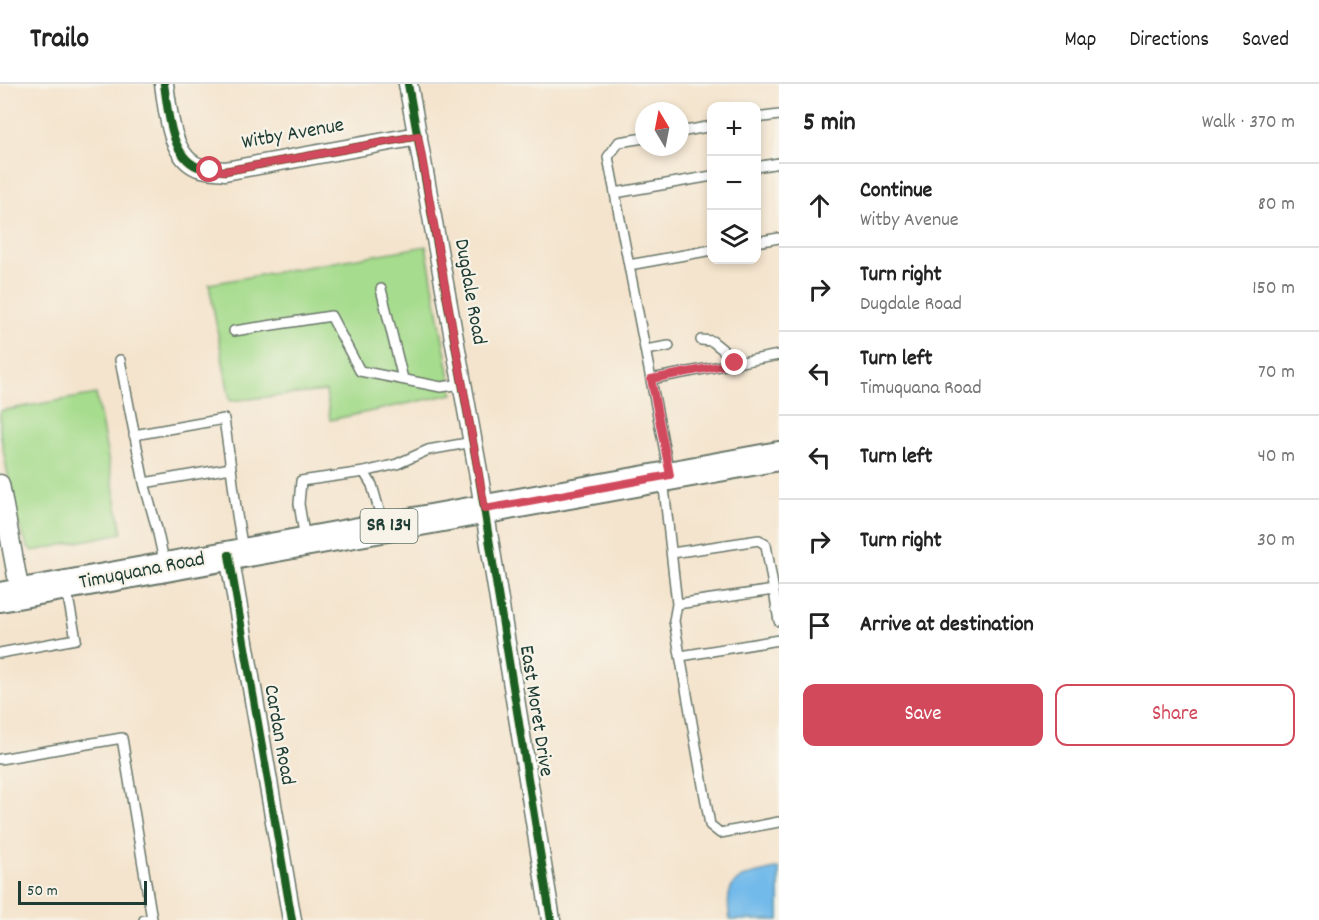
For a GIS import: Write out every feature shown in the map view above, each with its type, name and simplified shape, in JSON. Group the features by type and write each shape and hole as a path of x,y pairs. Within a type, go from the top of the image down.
{"main road":[{"name":"Timuquana Road","path":"10,596 779,456"}],"street":[{"name":"Witby Avenue","path":"164,84 174,139 183,155 195,166 210,170 225,171 418,136"},
{"name":"Dugdale Road","path":"408,84 485,509"},
{"path":"0,484 10,596"},
{"name":"East Moret Drive","path":"485,509 551,920"},
{"name":"Cardan Road","path":"236,554 292,920"}],"lane":[{"path":"761,117 779,115"},
{"path":"689,130 707,127"},
{"path":"635,139 619,142 608,157 651,379 666,476 677,604 674,621 710,825 720,833 779,822"},
{"path":"761,166 779,163"},
{"path":"615,193 707,177"},
{"path":"761,241 779,238"},
{"path":"629,265 707,251"},
{"path":"381,289 403,380"},
{"path":"234,331 331,316 360,370 441,387 462,384"},
{"path":"701,340 711,341 735,363"},
{"path":"645,350 669,346"},
{"path":"651,379 779,355"},
{"path":"120,360 144,483 166,567"},
{"path":"134,435 224,419 237,515 236,554"},
{"path":"305,541 299,504 301,482 364,472 397,464 428,450 473,442"},
{"path":"144,483 231,468"},
{"path":"364,472 372,485 384,527"},
{"path":"672,553 759,540 766,545 779,621"},
{"path":"0,653 76,639 66,586"},
{"path":"677,604 774,590"},
{"path":"681,656 779,640"},
{"path":"0,759 122,738 152,919 144,920"}],"green space":[{"path":"426,246 453,394 330,420 326,391 230,401 209,284"},
{"path":"96,394 122,533 33,551 28,547 16,519 0,432 0,411"}],"water":[{"path":"779,868 779,920 730,920 728,905 732,886 745,877"}],"cycle path":[{"path":"164,84 172,131 181,153 189,161 205,169 225,171 418,136"},
{"path":"408,84 478,471 551,920"},
{"path":"229,555 292,920"}],"route":[{"path":"210,170 225,171 418,136 485,509 670,475 651,379 735,363"}]}
